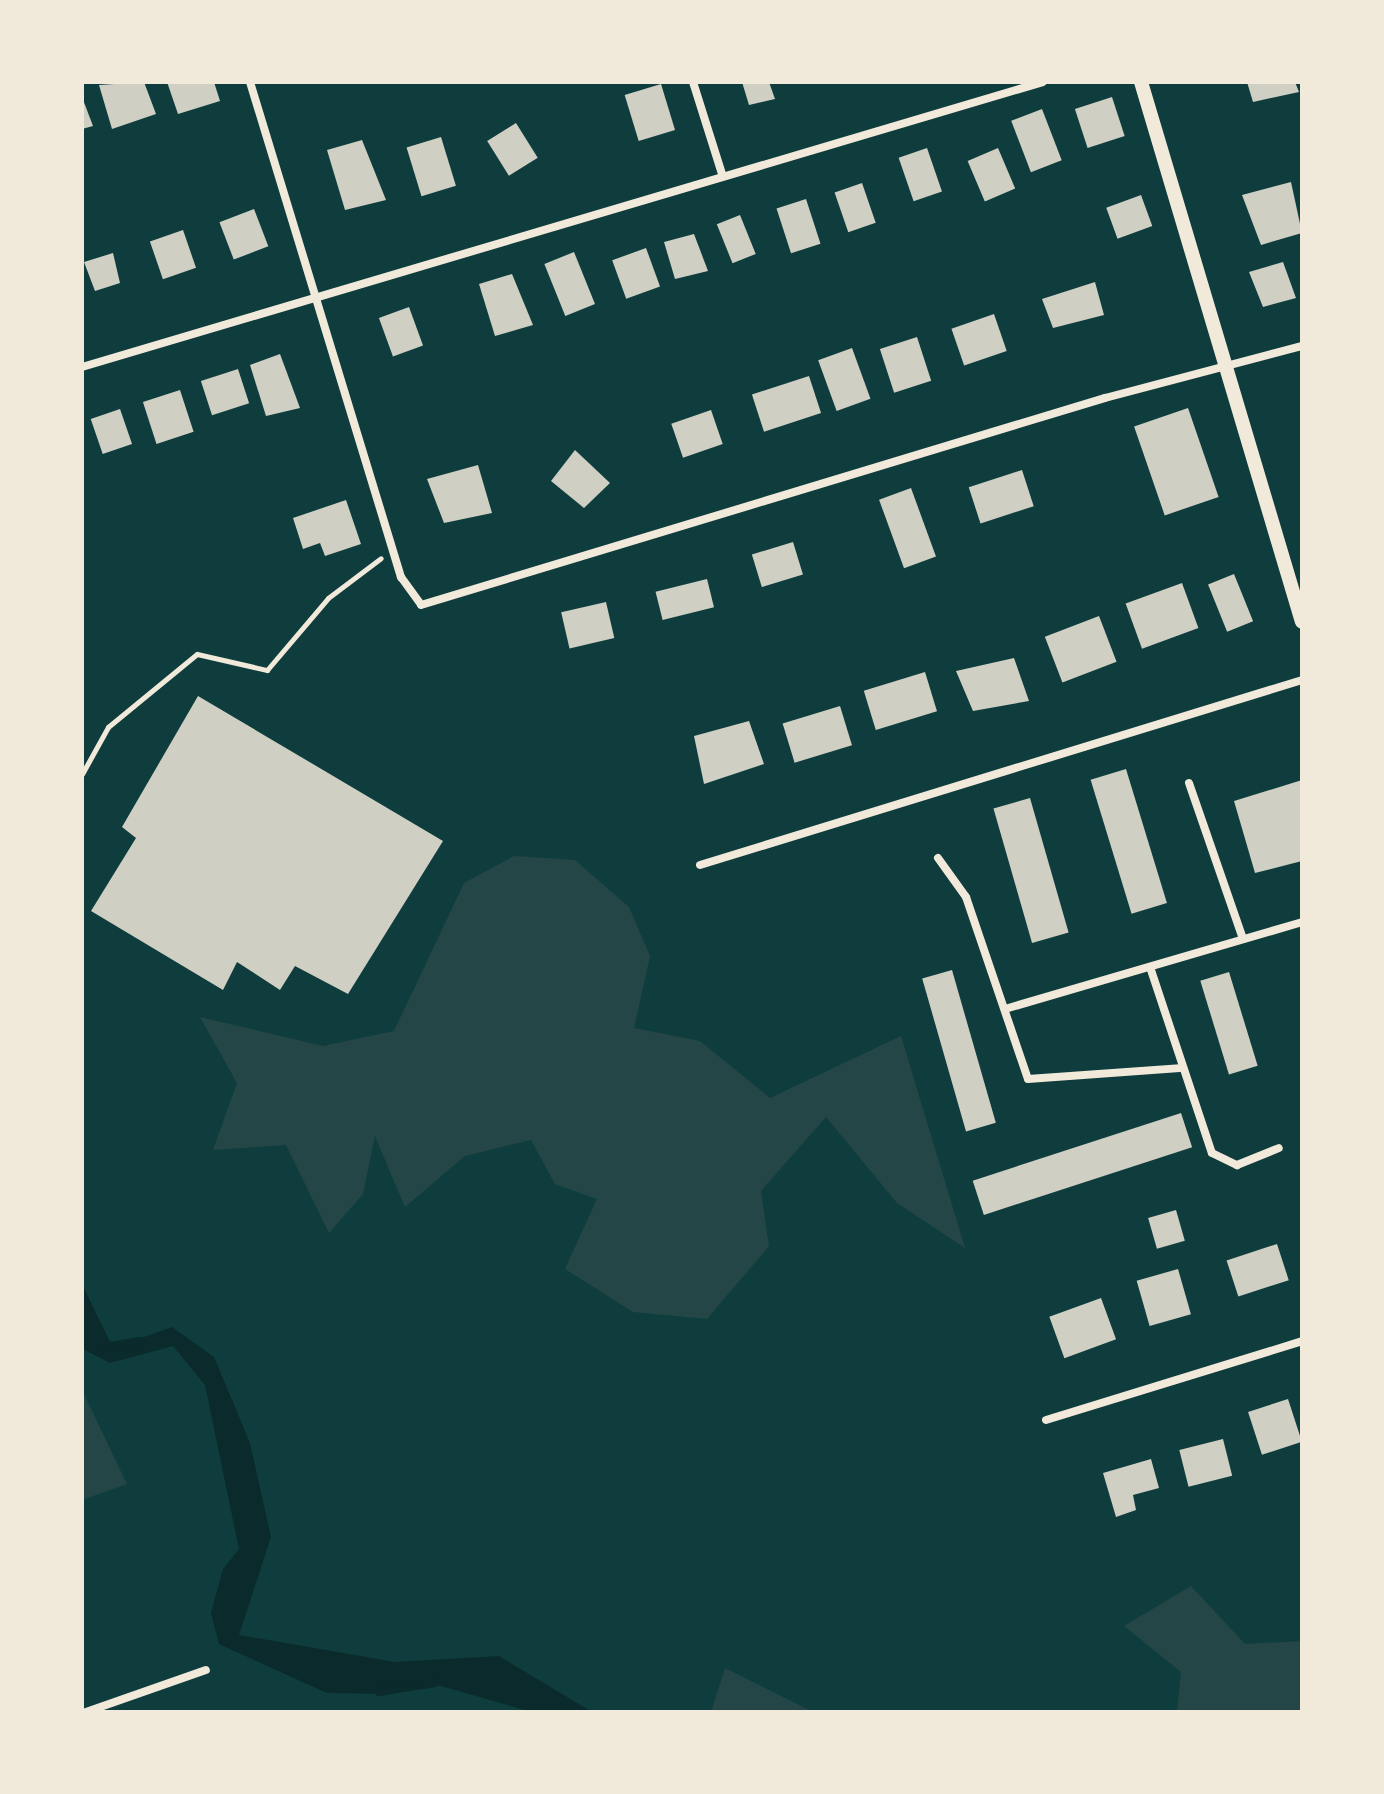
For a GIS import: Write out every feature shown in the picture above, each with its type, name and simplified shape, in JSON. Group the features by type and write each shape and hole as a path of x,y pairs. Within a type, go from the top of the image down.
{"street":[{"path":"250,82 315,302 411,599 437,603 1105,398 1227,371 1302,346"},
{"path":"693,82 722,174"},
{"path":"82,367 315,302 722,174 1043,82"},
{"path":"1141,82 1302,622"},
{"path":"700,865 1302,680"},
{"path":"1189,783 1243,939"},
{"path":"938,858 966,897 1028,1079 1180,1068"},
{"path":"1005,1009 1302,922"},
{"path":"1150,967 1180,1068 1217,1158 1237,1165 1279,1148"},
{"path":"1046,1420 1302,1341"},
{"path":"86,1712 206,1670"}],"path":[{"path":"82,774 108,727 197,654 267,670 353,574 394,554"}],"shaded area":[{"path":"514,856 575,860 629,907 650,956 634,1028 700,1041 770,1098 901,1036 965,1248 897,1203 826,1117 761,1191 769,1246 707,1319 633,1312 565,1269 597,1199 555,1184 531,1140 465,1156 405,1207 375,1136 363,1194 329,1233 286,1145 213,1150 237,1083 200,1017 323,1046 394,1031 464,883"},
{"path":"82,1284 113,1348 172,1327 214,1357 250,1443 271,1537 239,1635 395,1662 499,1656 592,1712 532,1712 427,1682 386,1694 327,1693 219,1644 211,1613 223,1569 239,1549 205,1385 173,1346 110,1363 83,1349"},
{"path":"82,1390 127,1484 82,1500"},
{"path":"1191,1586 1245,1644 1302,1641 1302,1712 1177,1712 1181,1672 1124,1626"},
{"path":"725,1668 813,1712 711,1712"}],"building":[{"path":"144,82 156,114 112,129 99,85"},
{"path":"167,82 214,82 220,101 178,114"},
{"path":"742,82 769,82 775,99 749,105"},
{"path":"1247,82 1295,82 1299,92 1253,102"},
{"path":"661,84 675,130 639,141 625,95"},
{"path":"82,97 93,126 82,129"},
{"path":"1112,97 1125,136 1088,148 1075,109"},
{"path":"1042,109 1062,160 1031,172 1011,121"},
{"path":"516,123 538,158 509,176 487,141"},
{"path":"441,137 456,186 421,196 407,148"},
{"path":"362,140 386,200 345,210 327,150"},
{"path":"927,148 942,191 914,201 899,158"},
{"path":"998,148 1015,189 985,201 968,161"},
{"path":"1291,182 1302,233 1261,245 1242,195"},
{"path":"862,183 876,223 848,232 835,192"},
{"path":"1141,195 1152,226 1118,239 1106,208"},
{"path":"806,199 821,244 791,253 777,209"},
{"path":"254,209 268,246 234,260 219,222"},
{"path":"740,215 756,254 733,263 717,224"},
{"path":"183,230 196,268 163,279 150,241"},
{"path":"694,234 708,271 675,279 664,242"},
{"path":"646,248 660,287 626,299 612,260"},
{"path":"574,252 595,304 565,316 544,264"},
{"path":"113,253 120,283 95,291 84,262"},
{"path":"1283,262 1296,298 1263,307 1249,272"},
{"path":"512,274 533,325 495,336 479,284"},
{"path":"1095,282 1104,315 1053,328 1042,299"},
{"path":"409,307 423,346 393,356 379,318"},
{"path":"994,314 1007,351 964,366 951,329"},
{"path":"917,337 931,381 894,393 880,349"},
{"path":"852,348 870,399 837,411 818,360"},
{"path":"280,354 300,408 266,416 250,365"},
{"path":"238,369 249,403 212,415 201,381"},
{"path":"809,376 821,413 764,432 752,395"},
{"path":"180,390 194,432 157,444 143,402"},
{"path":"1188,408 1219,497 1165,515 1134,427"},
{"path":"120,409 132,444 103,454 91,419"},
{"path":"711,410 723,444 683,458 671,424"},
{"path":"575,450 610,483 584,508 551,481"},
{"path":"478,465 492,513 444,523 427,479"},
{"path":"1022,470 1034,506 980,523 969,487"},
{"path":"911,488 936,557 904,568 879,500"},
{"path":"346,500 361,544 325,556 320,543 303,549 293,518"},
{"path":"793,542 803,575 762,587 752,555"},
{"path":"1234,574 1253,621 1227,632 1208,584"},
{"path":"707,579 714,607 663,620 656,592"},
{"path":"1182,583 1198,628 1142,649 1126,604"},
{"path":"606,602 614,638 570,648 561,612"},
{"path":"1099,616 1117,662 1062,683 1045,637"},
{"path":"1014,658 1029,701 973,711 956,671"},
{"path":"925,672 937,711 876,730 864,691"},
{"path":"198,696 443,841 348,994 295,966 280,990 237,962 223,990 91,911 136,838 122,827"},
{"path":"840,706 852,745 795,763 783,724"},
{"path":"749,721 764,764 704,784 694,736"},
{"path":"1126,769 1167,903 1132,914 1091,780"},
{"path":"1302,780 1302,861 1255,873 1234,801"},
{"path":"1030,798 1069,933 1032,943 993,808"},
{"path":"952,970 996,1123 966,1131 922,979"},
{"path":"1229,972 1258,1066 1229,1074 1200,981"},
{"path":"1181,1113 1192,1147 984,1215 973,1181"},
{"path":"1176,1210 1185,1241 1157,1249 1148,1218"},
{"path":"1277,1244 1289,1280 1238,1297 1227,1260"},
{"path":"1178,1269 1191,1314 1150,1326 1137,1281"},
{"path":"1101,1298 1116,1339 1064,1358 1049,1317"},
{"path":"1288,1399 1302,1442 1262,1455 1248,1412"},
{"path":"1223,1439 1232,1476 1189,1487 1179,1450"},
{"path":"1151,1459 1159,1488 1133,1495 1136,1510 1116,1517 1103,1473"}],"waterway":[{"path":"103,1347 141,1341"},
{"path":"379,1692 435,1683"}]}
